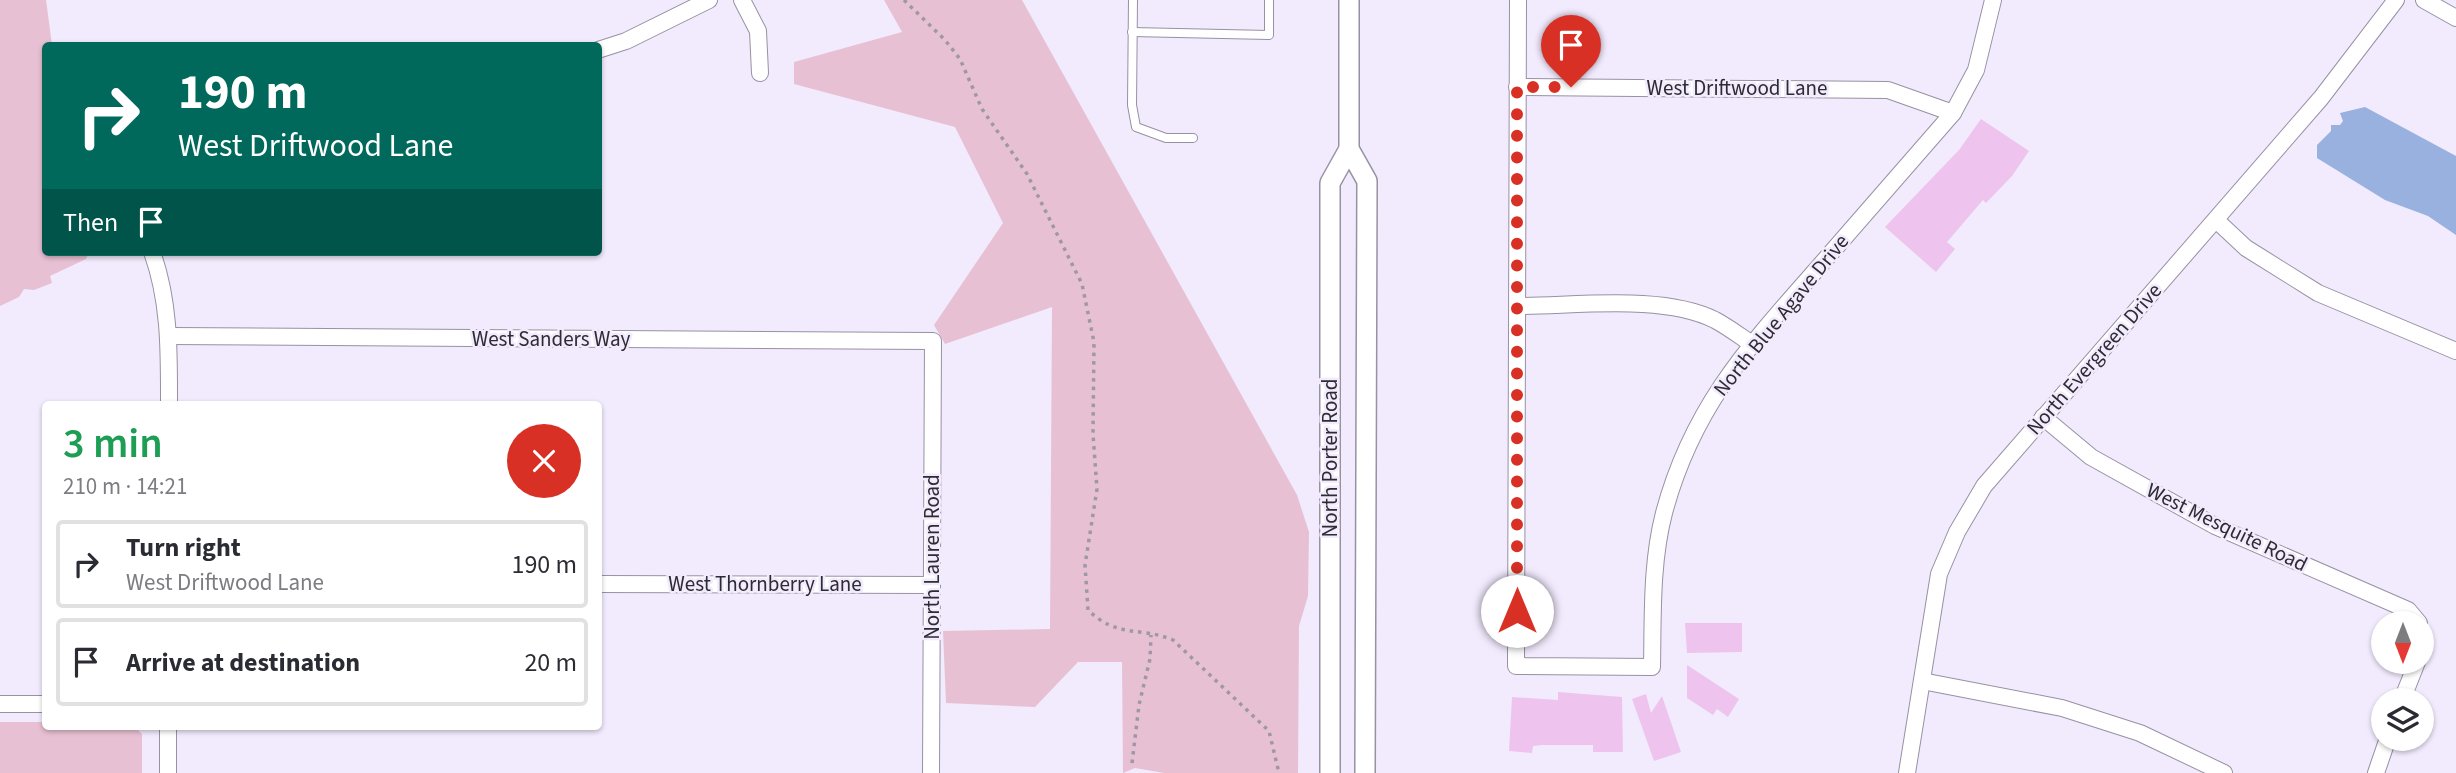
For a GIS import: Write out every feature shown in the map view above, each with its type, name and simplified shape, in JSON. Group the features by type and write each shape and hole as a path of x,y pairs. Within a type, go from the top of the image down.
{"street":[{"path":"602,49 626,41 709,0"},
{"path":"742,0 758,31 760,73"},
{"name":"North Porter Road","path":"1330,773 1330,183 1349,149 1349,0"},
{"path":"1518,0 1518,306 1640,306 1683,309 1715,320 1752,344"},
{"name":"North Blue Agave Drive","path":"1518,306 1516,666 1652,667 1653,584 1664,515 1683,455 1715,393 1752,344 1953,113 1976,70 1993,0"},
{"name":"North Evergreen Drive","path":"1907,773 1939,574 1957,532 1984,486 2321,98 2396,0"},
{"path":"2424,0 2456,18"},
{"name":"West Driftwood Lane","path":"1517,87 1888,90 1953,113"},
{"name":"North Porter Road","path":"1349,149 1367,181 1365,773"},
{"path":"2216,220 2246,248 2318,293 2456,351"},
{"path":"153,256 163,283 170,336 169,401"},
{"name":"West Sanders Way","path":"170,336 933,341"},
{"name":"North Lauren Road","path":"931,773 933,341"},
{"name":"West Mesquite Road","path":"2043,417 2091,457 2215,526 2409,611"},
{"name":"West Thornberry Lane","path":"602,584 932,585"},
{"path":"1922,681 2062,708 2140,733 2224,773"},
{"path":"0,704 42,705"},
{"path":"168,730 168,773"},
{"path":"2376,773 2384,751"}],"lane":[{"path":"1133,0 1132,105 1136,127 1166,138 1193,138"},
{"path":"1132,32 1269,35 1269,0"}],"path":[{"path":"904,0 945,40 960,59 982,109 1027,174 1079,276 1094,342 1093,434 1097,489 1085,565 1088,610 1101,623 1124,631 1174,640 1245,711 1269,730 1279,773"},
{"path":"1132,763 1139,705 1150,659 1151,635"}],"shaded area":[{"path":"0,0 46,0 52,42 42,42 42,256 87,256 50,276 52,283 34,290 24,289 19,297 0,306"},
{"path":"884,0 1022,0 1297,495 1309,532 1308,596 1299,626 1298,773 1164,773 1135,768 1123,773 1122,662 1078,662 1035,707 946,703 943,631 1050,629 1052,307 945,344 934,325 1003,223 955,127 794,84 794,62 902,32"},
{"path":"0,722 42,722 42,730 138,730 142,734 142,773 0,773"}],"water":[{"path":"2365,107 2456,156 2456,235 2428,216 2385,200 2317,158 2317,145 2331,131 2331,125 2340,125 2343,121 2340,113"}],"building":[{"path":"1981,119 2029,151 2012,176 1986,203 1983,200 1947,242 1955,249 1936,272 1885,227 1959,150"},
{"path":"1685,623 1742,623 1742,652 1687,653"},
{"path":"1687,665 1739,699 1728,717 1717,709 1713,715 1687,698"},
{"path":"1558,692 1622,697 1623,752 1593,752 1593,745 1533,746 1532,753 1509,751 1512,697 1558,700"},
{"path":"1646,694 1651,713 1662,696 1681,752 1654,761 1632,699"}],"route":[{"path":"1517,611 1517,87 1571,87"}]}
